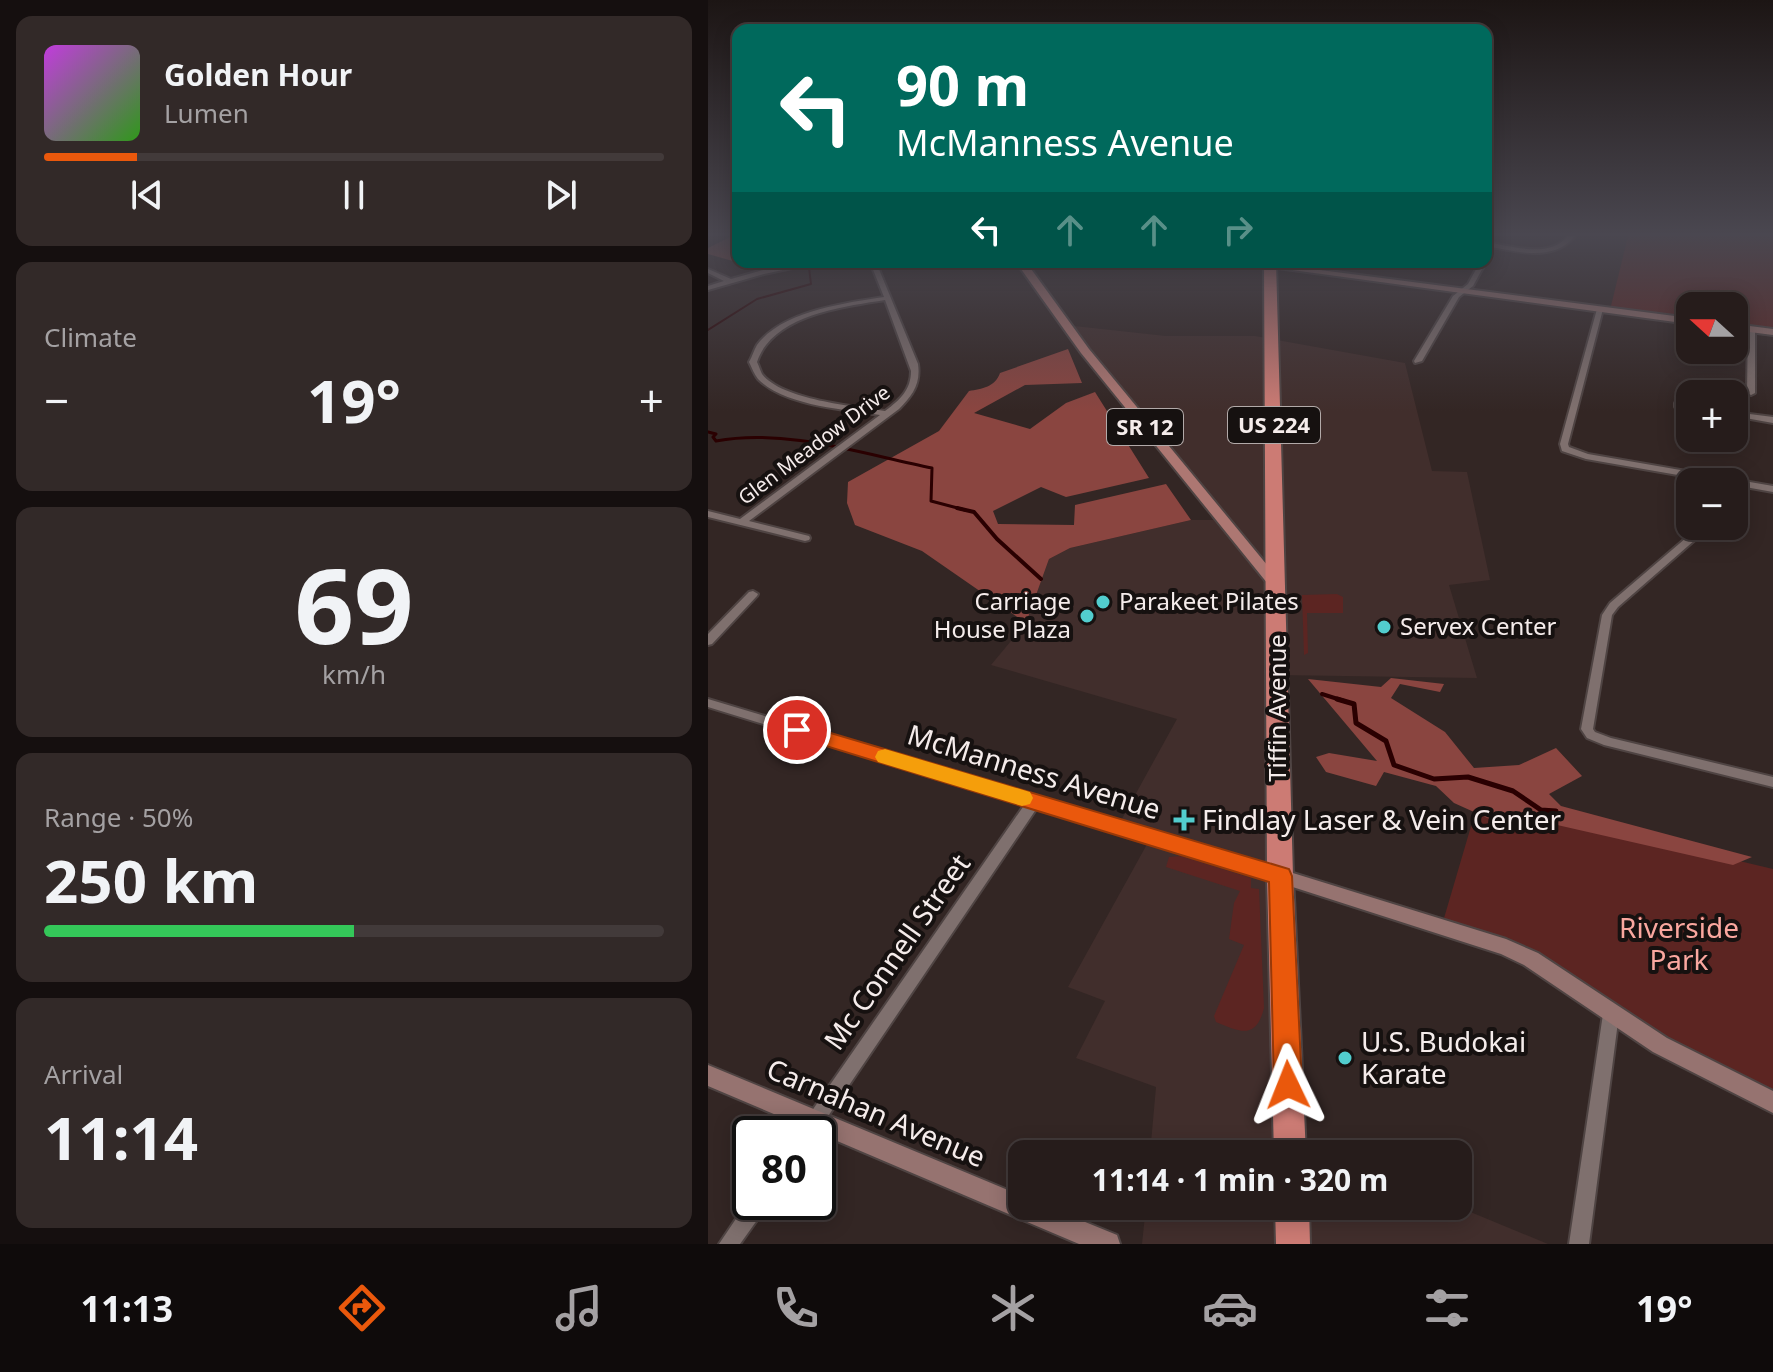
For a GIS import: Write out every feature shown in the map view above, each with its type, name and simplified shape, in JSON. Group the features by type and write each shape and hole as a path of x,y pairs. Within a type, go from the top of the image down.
{"highway":[{"name":"Tiffin Avenue","path":"1271,294 1280,876 1289,1140"},
{"path":"1292,1220 1293,1244"}],"main road":[{"name":"SR 12","path":"1044,294 1085,351 1277,586"}],"street":[{"name":"Glen Meadow Drive","path":"742,522 887,414 909,394 917,378 914,364 886,294"},
{"path":"1418,361 1459,294"},
{"path":"1493,294 1676,319"},
{"path":"887,414 783,392 759,378 753,362 765,340 796,321 839,306 888,298"},
{"path":"1600,309 1564,448 1586,456 1676,473"},
{"path":"1748,329 1773,332"},
{"path":"1751,329 1751,393"},
{"path":"1748,416 1773,420"},
{"path":"1748,485 1773,489"},
{"path":"708,514 805,538"},
{"path":"1690,540 1614,605 1607,615 1587,729 1591,735 1608,742 1773,782"},
{"path":"708,641 753,594"},
{"name":"McManness Avenue","path":"708,703 1506,947 1531,959 1611,1014 1704,1070 1773,1102"},
{"name":"Mc Connell Street","path":"819,1116 1034,802"},
{"path":"1579,1244 1611,1014"},
{"name":"Carnahan Avenue","path":"708,1075 789,1116"},
{"name":"Carnahan Avenue","path":"836,1137 1108,1244"},
{"path":"729,1244 746,1220"}],"shaded area":[{"path":"1065,325 1166,336 1255,336 1405,363 1432,471 1467,472 1490,580 1449,585 1477,678 1278,675 1290,1137 1297,1140 1151,1140 1156,1087 1076,1058 1105,1001 1068,987 1151,837 1118,826 1177,719 991,665 1026,623 1049,559 1070,548 1191,520 1220,520"},
{"path":"1068,349 1082,383 1025,385 974,413 1030,429 1066,403 1095,392 1149,478 1066,497 1041,487 993,511 998,524 1074,525 1075,505 1166,484 1191,520 1070,548 1049,559 1026,623 922,551 855,525 847,503 848,482 939,431 969,391 991,384 1000,373"},
{"path":"1391,678 1444,684 1440,692 1400,684 1391,698 1445,732 1474,768 1519,765 1556,748 1582,776 1549,794 1561,806 1752,857 1733,865 1544,822 1514,830 1454,803 1436,786 1384,772 1376,786 1326,772 1316,757 1329,753 1377,761 1308,679 1381,687"},
{"path":"1472,1213 1548,1244 1142,1244 1145,1220 1472,1220"}],"green space":[{"path":"1614,294 1676,294 1676,319 1610,310"},
{"path":"1748,294 1773,294 1773,332 1748,329"},
{"path":"1337,594 1343,597 1343,613 1307,613 1308,653 1304,655 1302,595"},
{"name":"Riverside Park","path":"1479,799 1773,869 1773,1102 1531,959 1442,925"},
{"path":"1181,856 1251,878 1251,888 1259,889 1264,1008 1252,1029 1232,1029 1216,1022 1214,1016 1244,945 1229,939 1234,903 1240,891 1166,867 1169,857"}],"waterway":[{"path":"708,330 757,299 775,294"},
{"path":"708,432 716,434 713,437 716,441 743,438 797,440 932,468 931,501 961,509"},
{"path":"957,508 961,509"},
{"path":"961,509 974,512 997,539 1041,579"},
{"path":"961,509 965,510"},
{"path":"1322,694 1344,701"},
{"path":"1337,699 1354,704 1356,723 1386,741 1394,765 1434,779 1468,777 1513,791 1541,810 1556,811"}],"slow traffic":[{"path":"885,757 1022,798"}],"place":[{"name":"Parakeet Pilates","path":"1103,602"},
{"name":"Carriage House Plaza","path":"1087,616"},
{"name":"Servex Center","path":"1384,627"},
{"name":"Findlay Laser & Vein Center","path":"1184,820"},
{"name":"U.S. Budokai Karate","path":"1345,1058"}],"route":[{"path":"797,730 1280,876 1288,1085"}]}
